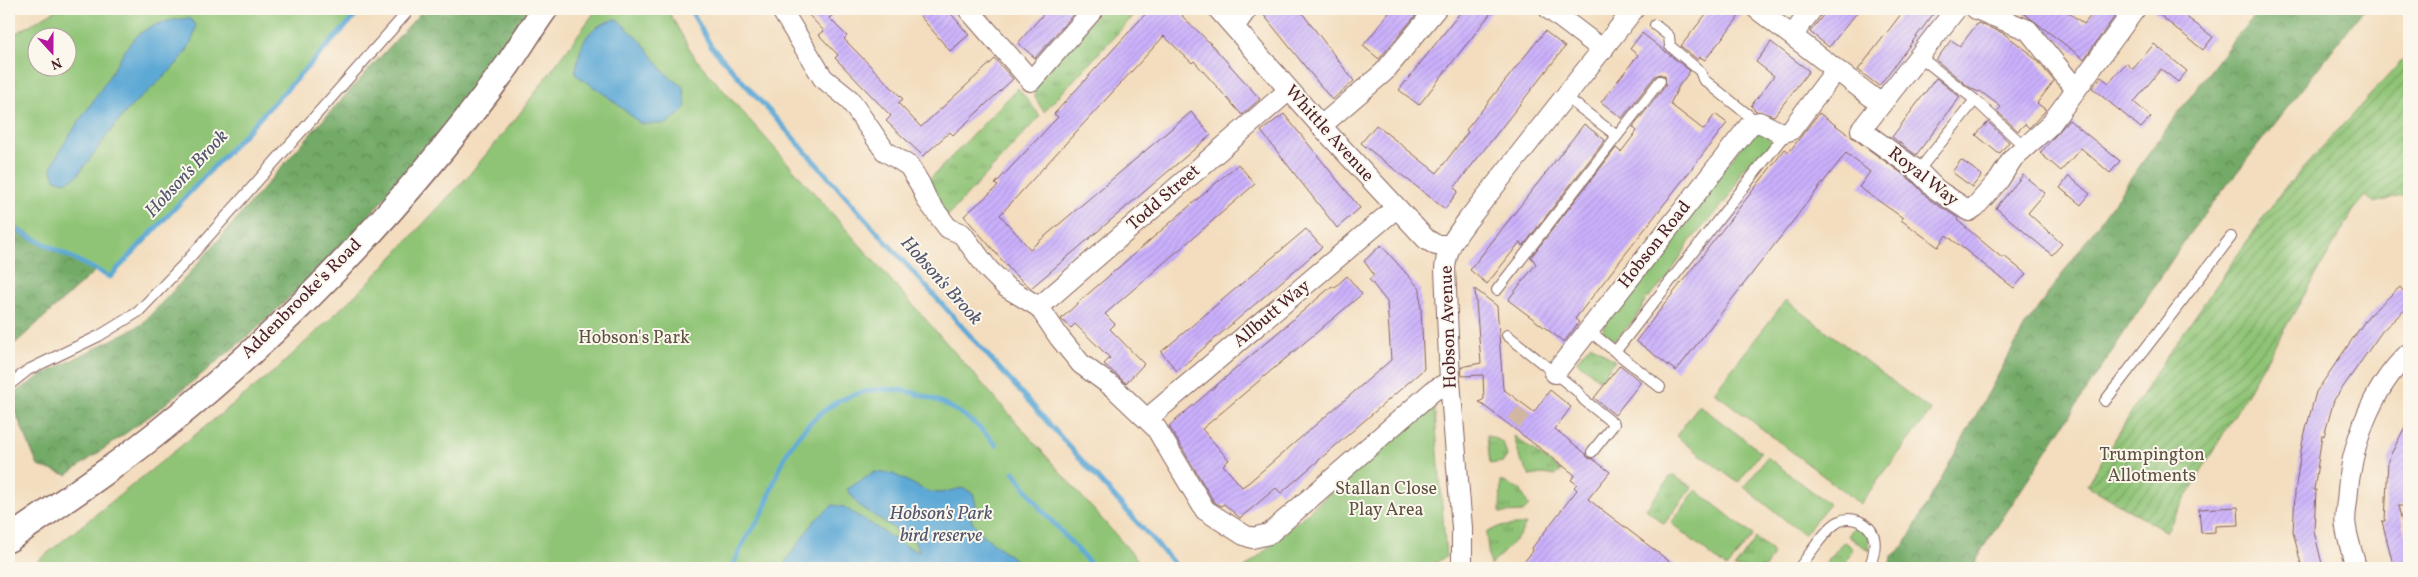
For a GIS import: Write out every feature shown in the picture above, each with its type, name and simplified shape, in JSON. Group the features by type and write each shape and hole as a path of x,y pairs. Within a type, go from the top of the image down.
{"street":[{"name":"Addenbrooke's Road","path":"9,539 166,426 229,373 335,270 467,117 508,65 546,9"},
{"path":"781,9 823,78 849,99 885,150 909,166 927,200 948,228 962,234 988,269 1006,287 1039,306 1058,338 1081,364 1114,388 1156,428 1205,510 1232,529 1252,538 1268,534 1433,391 1450,381"},
{"path":"968,9 1031,81 1094,9"},
{"name":"Whittle Avenue","path":"1218,9 1321,126 1426,239 1436,245 1449,244"},
{"path":"1234,27 1248,9"},
{"path":"1321,126 1384,72 1436,9"},
{"path":"1548,9 1603,50"},
{"name":"Hobson Avenue","path":"1459,567 1458,471 1450,381 1445,269 1449,244 1634,9"},
{"path":"1757,9 1881,104"},
{"path":"1792,36 1812,9"},
{"name":"Royal Way","path":"1956,9 1862,130 1918,171 1937,190 1969,211 1976,208 1999,180 2012,158 2026,148 2050,124 2135,9"},
{"path":"1976,9 2028,30 2075,88"},
{"path":"1757,122 1774,132 1786,133 1796,125 1836,70"},
{"name":"Todd Street","path":"1039,306 1289,90"},
{"name":"Hobson Road","path":"1555,373 1746,129 1757,122"},
{"name":"Allbutt Way","path":"1147,419 1396,208"},
{"path":"2356,568 2345,526 2348,482 2356,442 2375,399 2397,365 2409,353"}],"lane":[{"path":"9,386 28,370 99,336 138,312 191,256 410,9"},
{"path":"1655,25 1669,36 1670,46 1700,71 1703,79 1757,122"},
{"path":"1919,56 1974,100 2026,148"},
{"path":"1497,290 1660,82"},
{"path":"1566,97 1617,136"},
{"path":"1918,171 1974,100"},
{"path":"1615,352 1786,133"},
{"path":"2105,401 2231,237"},
{"path":"1588,330 1660,387"},
{"path":"1507,335 1578,391 1584,400 1614,424 1592,452"},
{"path":"1798,568 1833,526 1842,519 1849,519 1862,522 1875,539 1875,550 1869,568"}],"green space":[{"path":"58,9 362,9 110,277 9,223 9,37"},
{"path":"424,9 533,9 459,113 343,245 259,327 158,410 67,475 38,466 9,397 39,377 141,325 187,276 313,131"},
{"name":"Hobson's Park","path":"597,9 667,9 695,58 1145,568 29,568 277,369 368,283 468,176 517,117"},
{"path":"1101,9 1140,9 1044,112 1035,98 1035,85"},
{"path":"2261,9 2364,9 2189,234 1981,551 1973,568 1889,568 1891,557 1904,546 2025,326 2175,117 2235,38"},
{"name":"Trumpington Allotments","path":"2409,53 2409,194 2374,203 2366,196 2354,210 2166,532 2087,485 2156,372 2282,191"},
{"path":"1018,88 1040,116 947,217 924,185"},
{"path":"1762,132 1774,143 1741,170 1733,191 1690,241 1669,276 1645,301 1636,318 1614,341 1604,333 1603,327 1750,135"},
{"path":"9,229 95,271 9,349"},
{"path":"1786,300 1931,411 1860,504 1714,392"},
{"path":"1591,344 1615,361 1600,380 1576,361"},
{"name":"Stallan Close Play Area","path":"1434,401 1446,557 1426,568 1245,568"},
{"path":"1699,405 1761,452 1738,483 1676,436"},
{"path":"1487,435 1503,442 1507,456 1503,462 1490,464"},
{"path":"1514,436 1561,471 1555,476 1543,474 1530,476 1520,459"},
{"path":"1767,457 1829,504 1804,535 1744,487"},
{"path":"1674,476 1692,487 1664,524 1646,509 1670,477"},
{"path":"1501,481 1520,489 1529,506 1523,512 1500,513"},
{"path":"1696,490 1753,535 1727,568 1671,523"},
{"path":"1526,524 1520,535 1490,566 1486,533 1498,527"},
{"path":"1858,526 1868,535 1870,551 1848,536 1854,527"},
{"path":"1756,538 1770,549 1773,554 1765,568 1734,568"},
{"path":"1846,542 1853,549 1843,568 1822,568 1842,543"}],"water":[{"path":"189,18 196,25 193,39 187,51 178,62 125,113 76,177 65,182 55,179 51,168 69,135 98,94 128,46 138,35 149,28 169,21"},
{"path":"617,19 642,42 665,73 683,87 686,106 680,114 666,124 641,124 607,96 575,74 579,54 586,38 597,27"},
{"name":"Hobson's Park bird reserve","path":"875,472 893,474 929,492 941,493 962,488 973,493 976,504 971,520 983,535 1026,568 781,568 814,521 833,505 844,507 907,547 920,551 914,541 859,506 847,489"}],"building":[{"path":"803,9 839,9 829,18 847,36 844,39 903,99 898,103 921,127 995,59 1013,79 953,135 950,132 923,156 886,121 891,116 835,58 838,55 819,35 824,31"},
{"path":"914,9 947,9 969,35 950,51"},
{"path":"1048,9 1078,9 1035,58 1018,43"},
{"path":"1150,9 1189,9 1182,16 1211,44 1260,99 1242,115 1194,61 1192,63 1164,36 1000,215 1030,249 1191,112 1211,135 1031,288 1013,273 964,216 998,186 995,184 1058,117 1054,114"},
{"path":"1259,9 1299,9 1354,81 1332,100"},
{"path":"1392,9 1421,9 1379,59 1363,46"},
{"path":"1463,9 1494,9 1419,105 1399,90"},
{"path":"1710,9 1745,9 1705,60 1700,57 1698,60 1681,46"},
{"path":"1828,9 1860,9 1829,47 1810,32"},
{"path":"1905,9 1937,9 1879,86 1858,70"},
{"path":"2018,9 2064,9 2084,24 2096,9 2120,9 2084,59"},
{"path":"2152,9 2176,9 2213,37 2203,50"},
{"path":"1978,23 2003,33 2030,53 2054,81 2037,103 2046,110 2029,128 2025,124 2018,131 1997,111 2001,107 1980,91 1978,92 1968,86 1936,60 1951,40 1960,46"},
{"path":"1545,31 1565,47 1454,188 1458,191 1445,209 1361,143 1376,125 1437,173 1468,132 1466,130"},
{"path":"1642,33 1690,71 1679,86 1670,104 1704,130 1715,114 1727,123 1575,319 1579,322 1564,342 1508,300 1536,264 1531,257 1616,148 1621,152 1637,131 1633,127 1666,85 1665,76 1660,74 1655,76 1622,118 1601,102 1638,55 1630,49"},
{"path":"1771,42 1809,71 1774,116 1756,111 1751,106 1774,76 1756,62"},
{"path":"2154,44 2187,71 2178,82 2161,69 2134,102 2151,117 2141,128 2092,88 2101,77 2109,83 2126,63 2133,69"},
{"path":"1936,78 1960,97 1916,155 1892,137"},
{"path":"1819,113 1912,181 1930,200 1958,218 1957,220 2002,258 2004,256 2026,274 2014,288 1946,235 1938,247 1901,220 1903,218 1859,187 1870,172 1846,153 1676,371 1636,341 1785,149 1789,152"},
{"path":"1284,114 1360,208 1337,228 1261,131"},
{"path":"2069,120 2120,161 2110,173 2081,148 2061,171 2040,153"},
{"path":"1988,122 2009,142 1999,154 1976,135"},
{"path":"1584,124 1605,140 1523,246 1520,242 1487,284 1470,270"},
{"path":"1961,160 1982,175 1972,187 1952,172"},
{"path":"1238,164 1255,184 1105,314 1115,324 1110,329 1144,364 1126,383 1104,364 1110,358 1075,324 1071,328 1061,319"},
{"path":"2023,175 2045,193 2028,213 2062,244 2052,255 1996,208"},
{"path":"2069,176 2090,194 2081,205 2060,188"},
{"path":"1306,229 1322,247 1177,371 1161,352"},
{"path":"1381,245 1420,289 1424,369 1281,493 1276,488 1240,518 1224,504 1221,506 1214,502 1169,426 1332,286 1334,288 1347,276 1362,294 1202,429 1229,460 1223,465 1242,487 1248,483 1391,360 1387,302 1369,279 1374,275 1364,261"},
{"path":"2400,287 2409,298 2409,306 2383,330 2334,400 2324,436 2322,435 2314,490 2316,490 2314,531 2323,568 2302,568 2293,532 2295,492 2302,444 2316,392 2369,315"},
{"path":"1475,289 1497,306 1503,389 1534,412 1550,390 1571,407 1555,429 1585,453 1588,458 1593,459 1610,472 1588,499 1678,568 1519,568 1533,551 1532,548 1577,490 1574,487 1577,484 1571,480 1575,475 1479,402 1484,399 1483,375 1462,376 1461,367 1481,363"},
{"path":"1620,365 1641,382 1615,415 1594,398"},
{"path":"2409,419 2409,461 2405,506 2398,506 2409,548 2409,568 2394,568 2382,521 2385,521 2388,460"},
{"path":"2238,507 2239,525 2215,526 2215,532 2201,533 2199,509"}],"waterway":[{"name":"Hobson's Brook","path":"9,226 110,277 362,9"},
{"name":"Hobson's Brook","path":"690,9 711,46 1178,568"},
{"path":"732,568 745,540 763,512 779,470 791,446 816,418 844,398 877,390 914,393 938,401 959,412 996,445"},
{"path":"1014,472 1041,509 1094,568"}],"tunnel":[{"path":"1514,423 1527,407"}]}
